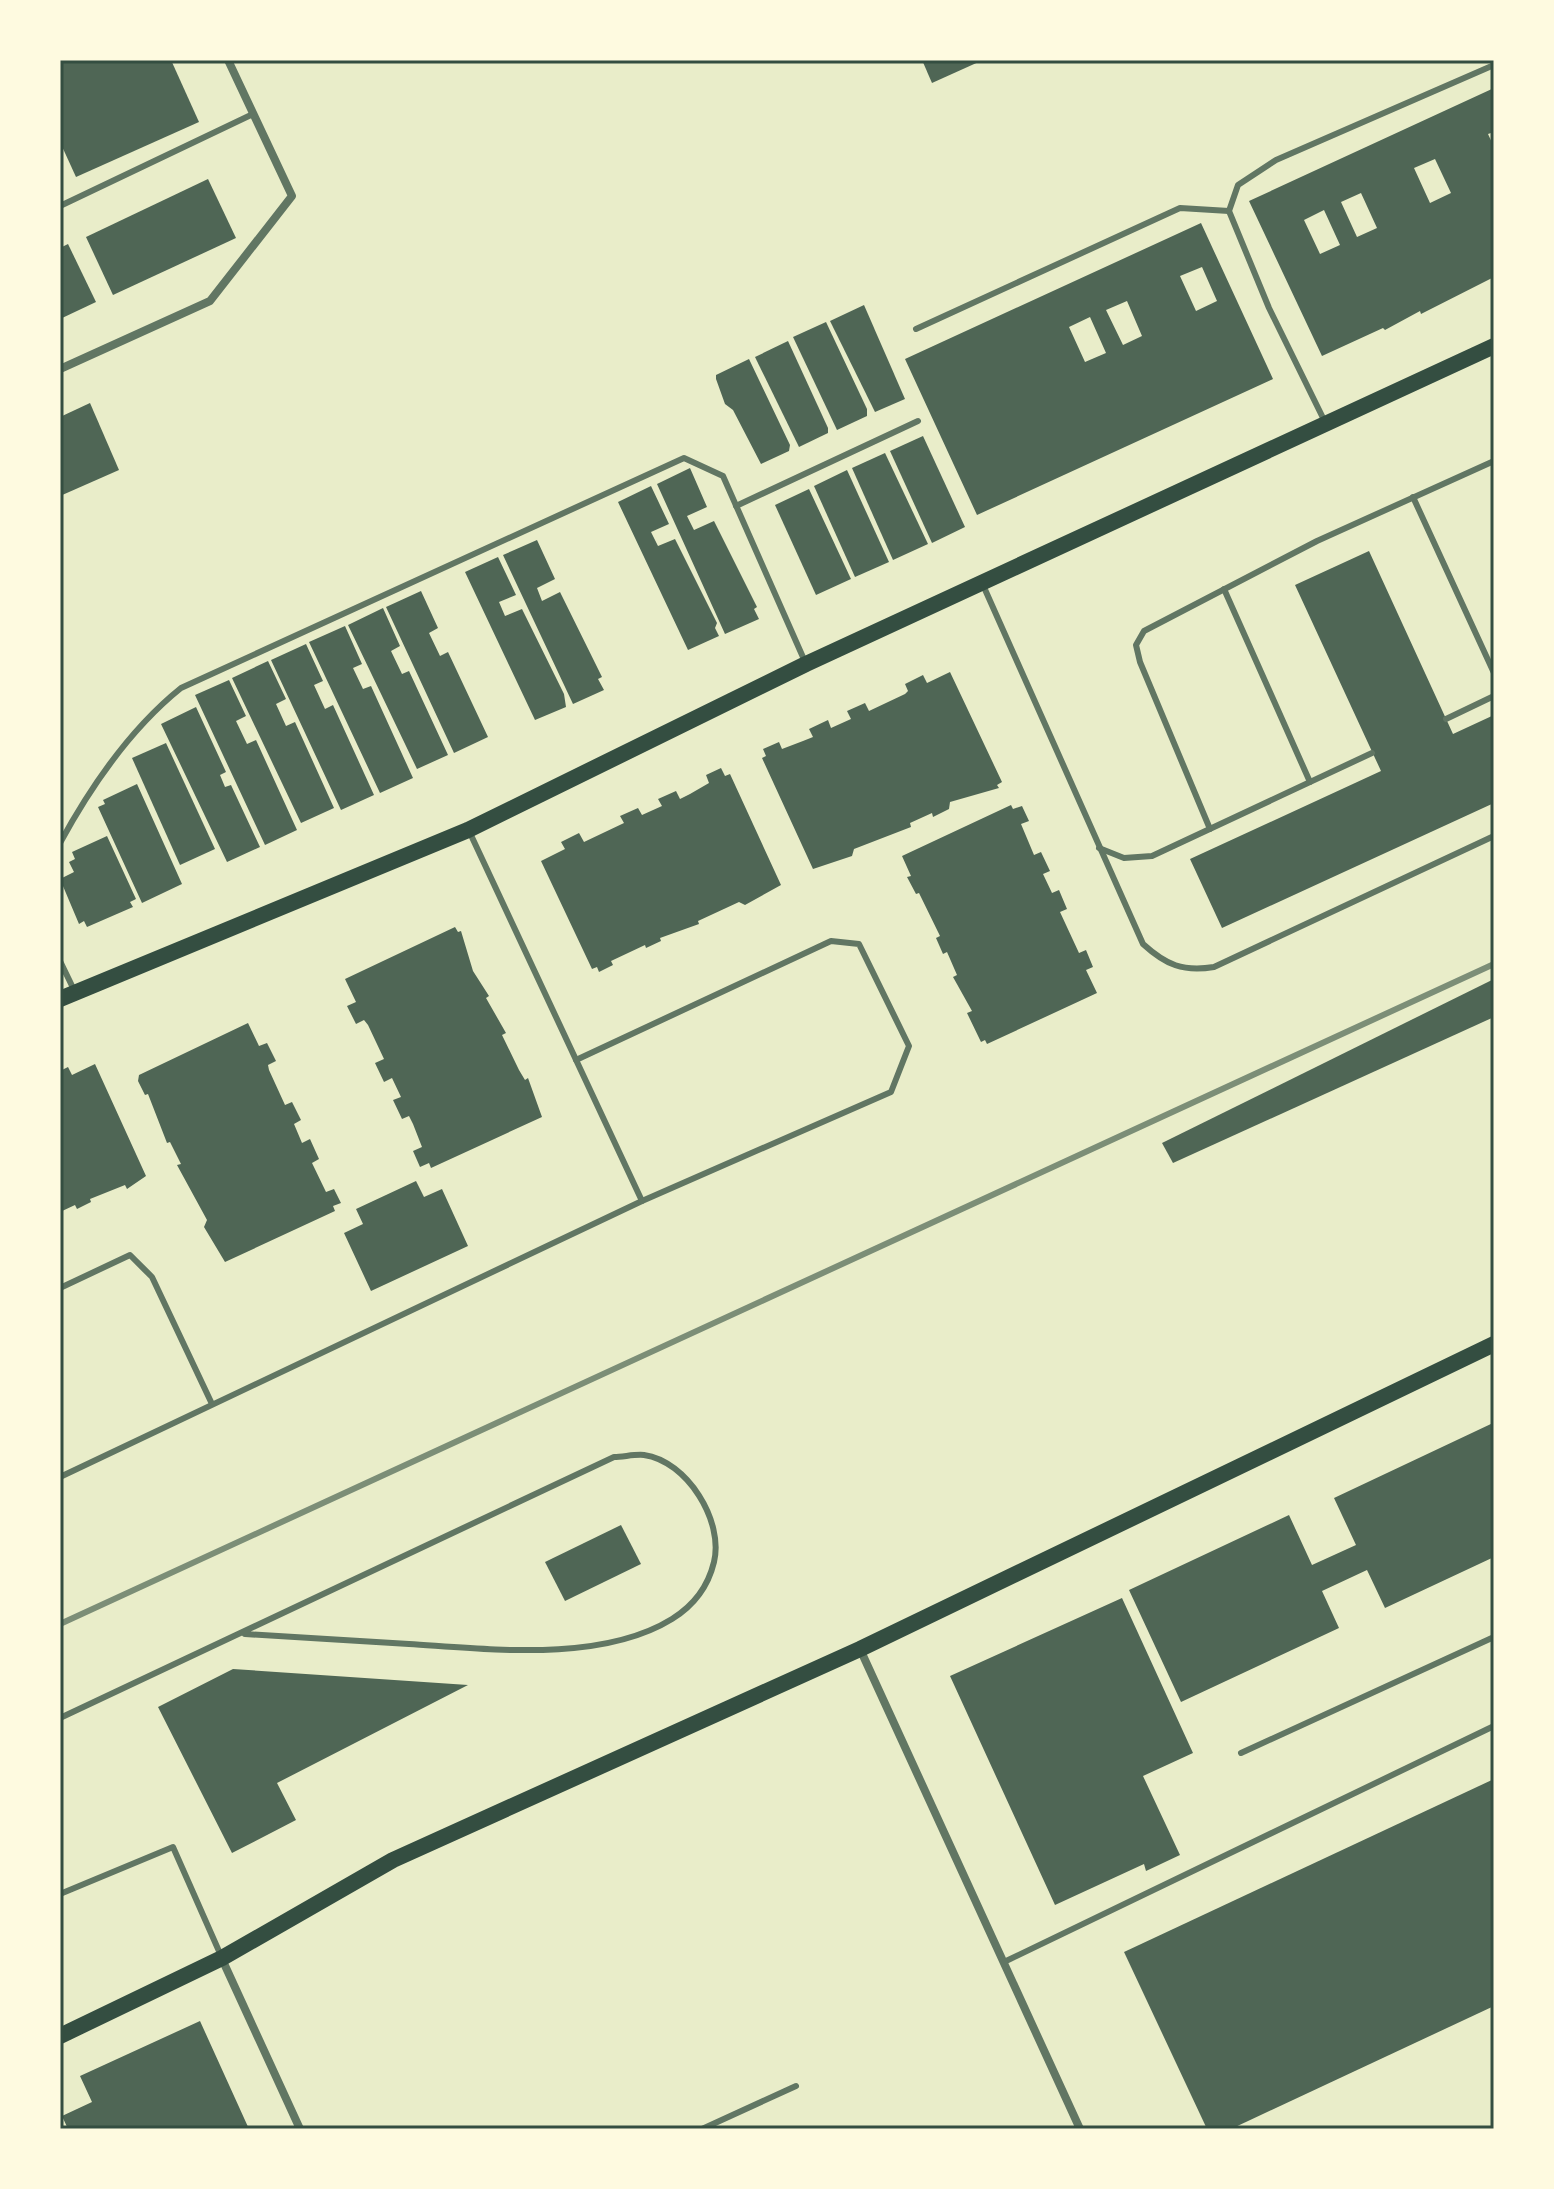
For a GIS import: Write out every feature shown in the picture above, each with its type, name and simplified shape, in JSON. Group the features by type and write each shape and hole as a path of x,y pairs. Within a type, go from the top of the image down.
{"main road":[{"path":"68,995 468,830 806,664 983,585 1494,346"},
{"path":"60,2036 222,1958 393,1860 860,1649 1494,1344"}],"street":[{"path":"60,369 210,301 292,196 228,60"},
{"path":"860,1649 1080,2129"},
{"path":"222,1958 300,2129"}],"lane":[{"path":"1326,426 1269,308 1229,211 1238,185 1276,160 1494,65"},
{"path":"60,206 253,114"},
{"path":"916,329 1180,208 1229,211"},
{"path":"736,506 918,421"},
{"path":"60,843 119,751 162,703 181,688 684,458 723,476 806,664"},
{"path":"1210,829 1140,662 1136,645 1144,631 1317,541 1494,461"},
{"path":"1413,497 1494,673"},
{"path":"983,585 1143,944 1166,965 1192,971 1214,967 1494,836"},
{"path":"1224,589 1310,782"},
{"path":"1446,719 1494,696"},
{"path":"1099,848 1124,858 1152,856 1372,753"},
{"path":"468,830 642,1201"},
{"path":"60,1477 642,1201 891,1092 909,1046 859,944 831,941 576,1060"},
{"path":"60,961 68,995"},
{"path":"60,1288 130,1255 152,1277 212,1404"},
{"path":"60,1718 245,1634 614,1457 644,1455 671,1465 693,1486 711,1520 715,1560 701,1595 671,1619 633,1635 578,1647 524,1652 245,1634"},
{"path":"1241,1753 1494,1637"},
{"path":"1004,1962 1494,1726"},
{"path":"60,1894 173,1847 222,1958"},
{"path":"702,2129 796,2086"}],"building":[{"path":"60,60 171,60 199,122 76,177 60,142"},
{"path":"922,60 983,60 932,83"},
{"path":"1494,88 1494,132 1488,134 1494,147 1494,277 1421,314 1420,311 1385,330 1383,328 1322,356 1249,201","holes":["1435,159 1451,193 1430,203 1414,168","1361,193 1377,228 1357,237 1341,202","1324,210 1340,245 1320,254 1304,220"]},
{"path":"208,179 236,238 113,295 86,237"},
{"path":"1201,223 1273,379 977,515 905,359","holes":["1202,267 1217,301 1196,311 1180,276","1127,301 1142,336 1123,345 1106,310","1090,317 1106,353 1085,362 1069,327"]},
{"path":"68,244 96,302 60,319 60,248"},
{"path":"864,305 905,399 875,412 830,321"},
{"path":"826,322 867,409 867,416 837,430 793,337"},
{"path":"788,341 828,428 828,433 799,447 755,357"},
{"path":"749,359 790,445 789,451 761,464 733,410 725,404 716,379 716,375"},
{"path":"90,403 119,470 60,496 60,417"},
{"path":"923,436 965,527 932,543 890,451"},
{"path":"885,453 928,544 893,560 852,468"},
{"path":"690,468 707,507 687,516 694,530 714,521 757,607 754,609 759,619 725,634 657,484"},
{"path":"847,470 889,562 855,577 814,486"},
{"path":"651,486 669,524 651,532 658,546 675,539 717,623 715,628 719,636 688,650 618,502"},
{"path":"809,489 851,579 816,595 775,505"},
{"path":"537,540 555,579 537,588 542,601 560,592 602,677 598,679 604,690 573,704 503,555"},
{"path":"1369,551 1453,734 1494,715 1494,803 1222,928 1190,859 1381,771 1295,585"},
{"path":"498,557 516,595 499,602 505,616 522,609 564,694 566,707 535,720 465,572"},
{"path":"421,591 438,628 429,633 440,656 448,652 488,737 454,753 386,607"},
{"path":"383,608 400,646 391,651 402,674 409,671 448,755 417,769 348,625"},
{"path":"345,626 362,664 353,668 363,689 371,686 413,778 380,793 309,642"},
{"path":"306,644 323,681 314,685 325,709 333,705 374,795 341,810 271,660"},
{"path":"268,661 286,699 276,704 286,726 295,722 334,808 301,823 232,678"},
{"path":"950,672 1002,782 997,785 999,788 950,802 949,809 933,817 932,813 910,823 911,827 854,849 852,856 813,869 762,758 766,756 763,749 779,742 782,749 813,737 809,729 828,720 831,728 851,719 847,711 865,703 869,711 905,694 908,691 905,684 923,675 927,683"},
{"path":"229,680 246,716 236,721 247,744 256,740 297,830 265,845 195,695"},
{"path":"196,707 226,772 220,775 225,787 231,785 260,847 227,862 161,724"},
{"path":"166,743 215,849 180,865 132,758"},
{"path":"721,768 725,776 730,774 781,885 745,905 739,902 698,921 699,924 611,961 613,965 599,972 597,967 592,969 541,861 565,849 561,842 579,833 584,842 624,823 620,816 638,808 642,815 662,806 658,799 676,791 680,799 690,794 709,783 706,775"},
{"path":"137,784 182,884 142,903 98,807 105,804 103,800"},
{"path":"1011,805 1013,809 1022,806 1029,821 1021,824 1034,855 1041,852 1050,871 1043,874 1052,893 1059,890 1067,909 1060,912 1079,953 1086,950 1093,967 1086,970 1097,993 987,1044 985,1040 981,1042 967,1013 972,1011 953,977 957,975 947,952 943,954 936,938 940,936 919,893 916,894 907,877 911,876 902,856"},
{"path":"107,836 136,899 130,902 133,907 87,927 84,921 79,924 60,879 74,872 69,862 75,859 72,852"},
{"path":"455,927 458,932 461,931 473,971 489,996 486,998 506,1033 502,1035 519,1070 525,1080 528,1078 542,1117 431,1168 429,1163 420,1167 413,1151 422,1147 413,1124 409,1116 402,1119 393,1100 401,1097 392,1078 384,1082 375,1063 384,1059 368,1025 364,1020 356,1024 347,1006 356,1002 345,979"},
{"path":"1494,979 1494,1017 1173,1163 1162,1143"},
{"path":"248,1023 259,1046 267,1043 276,1061 268,1065 269,1070 285,1105 292,1102 301,1120 294,1124 302,1143 310,1139 319,1159 312,1163 326,1192 334,1189 341,1203 333,1206 335,1211 225,1262 204,1227 207,1220 177,1165 181,1164 170,1142 167,1143 148,1094 145,1095 138,1081 139,1075"},
{"path":"95,1064 146,1176 127,1189 125,1185 90,1199 91,1202 77,1209 75,1205 60,1212 60,1071 68,1067 72,1075"},
{"path":"416,1181 424,1197 442,1189 468,1246 371,1291 344,1233 363,1224 356,1209"},
{"path":"1493,1423 1494,1557 1385,1608 1367,1570 1322,1591 1339,1628 1181,1702 1129,1590 1289,1515 1312,1565 1356,1545 1334,1498"},
{"path":"621,1525 641,1564 565,1601 545,1562"},
{"path":"1122,1598 1193,1753 1143,1776 1180,1855 1146,1871 1144,1864 1055,1905 950,1676"},
{"path":"233,1669 468,1685 277,1783 296,1820 232,1853 158,1707"},
{"path":"1494,1779 1494,2006 1231,2129 1207,2129 1124,1952"},
{"path":"200,2021 249,2129 68,2129 62,2116 92,2102 80,2076"}],"railway":[{"path":"60,1624 1494,964"}]}
